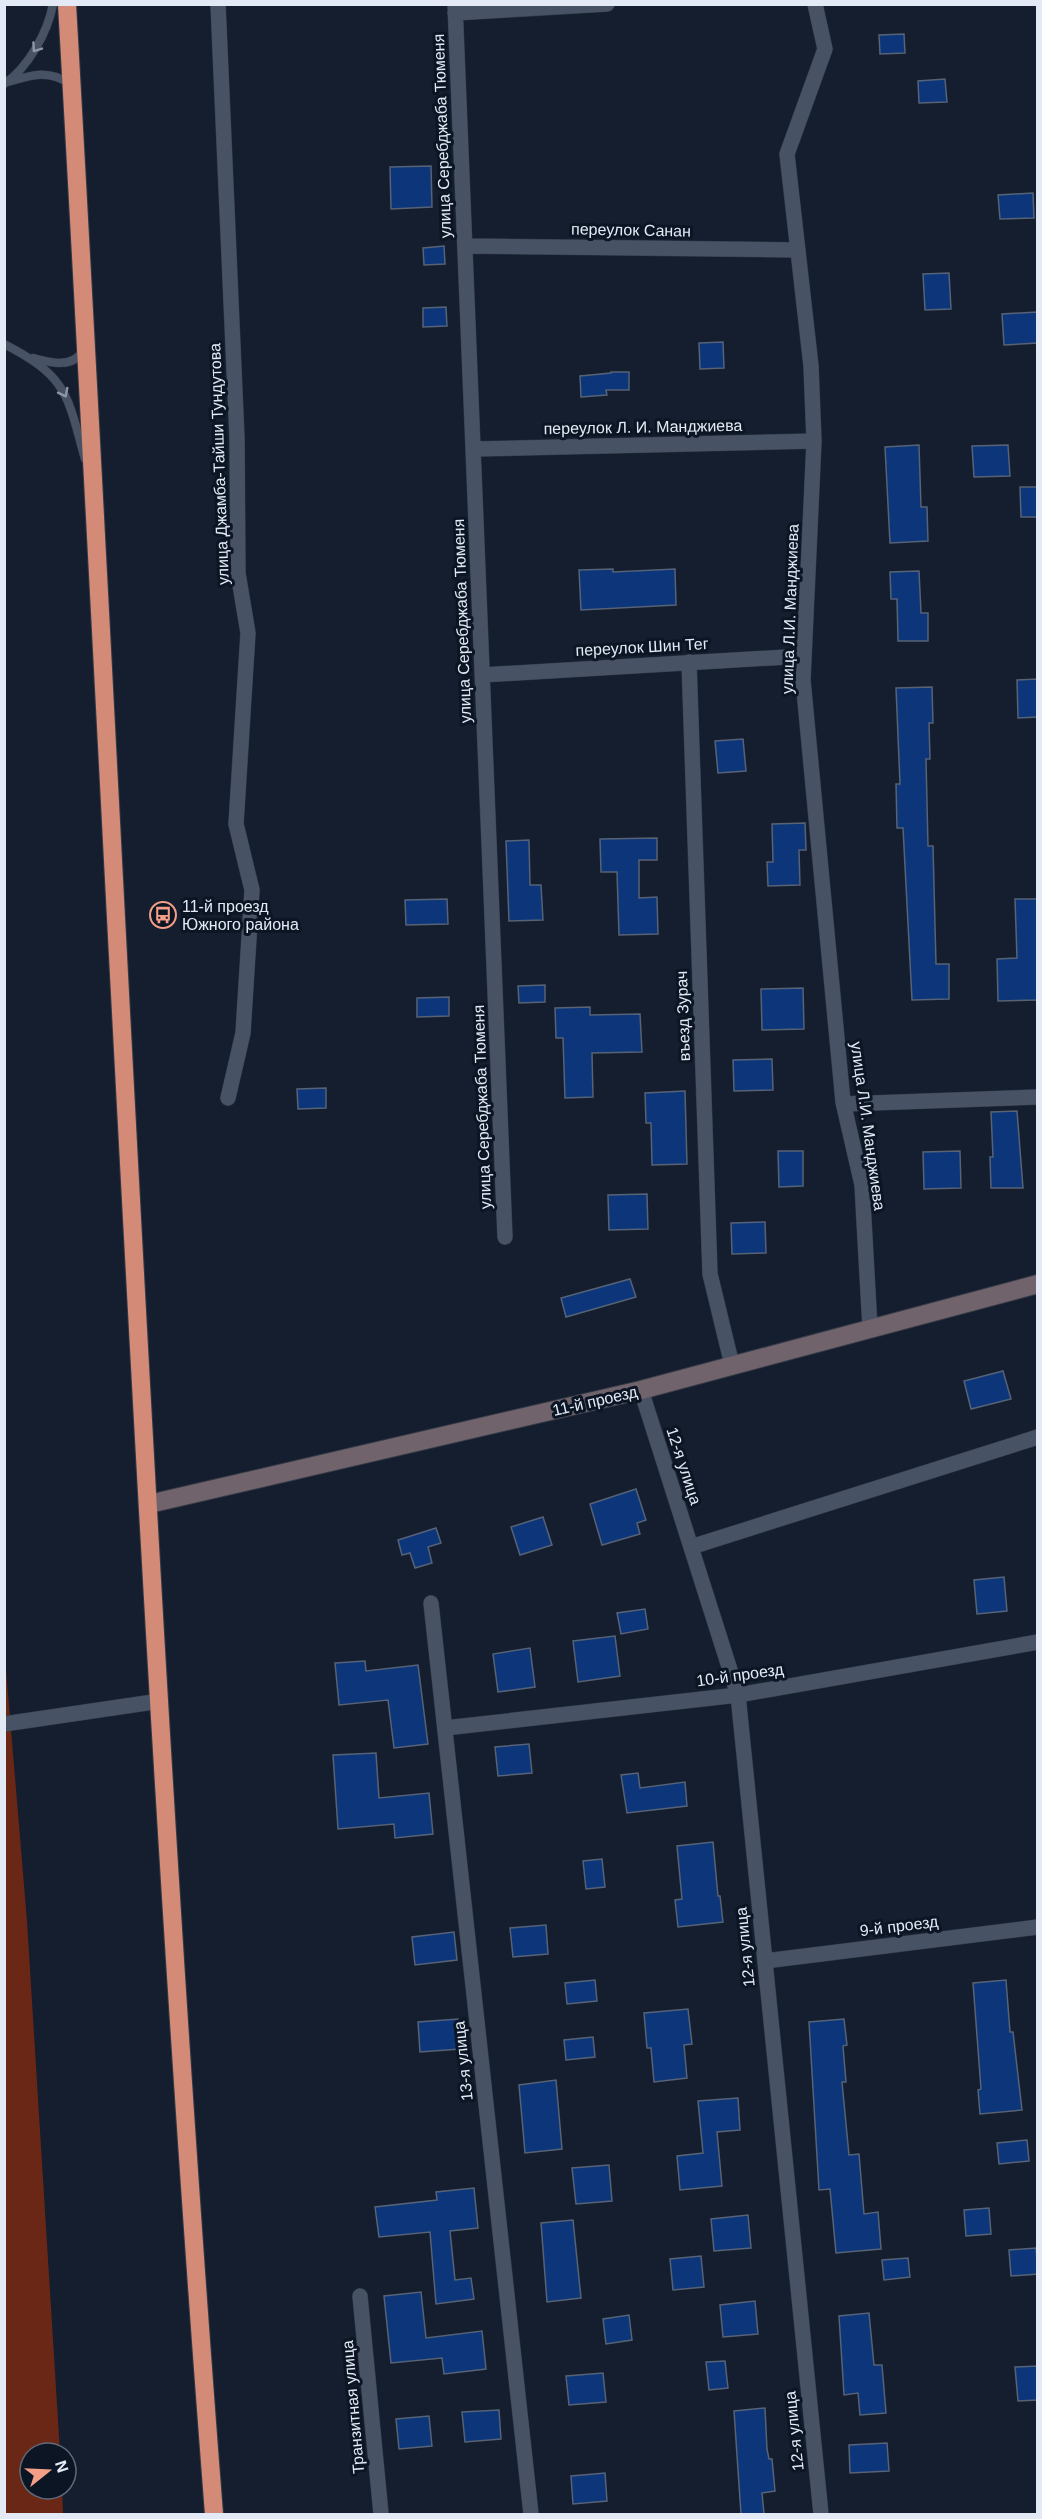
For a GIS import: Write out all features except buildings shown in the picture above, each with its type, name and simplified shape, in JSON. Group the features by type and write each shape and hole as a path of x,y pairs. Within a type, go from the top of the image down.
{"highway":[{"path":"67,4 160,1701 200,2338 214,2514"}],"street":[{"name":"улица Джамба-Тайши Тундутова","path":"218,4 237,438 238,573 248,633 236,824 252,890 243,1034 228,1098"},
{"path":"455,9 607,4"},
{"name":"улица Л.И. Манджиева","path":"815,4 825,49 787,154 811,366 814,441 803,680 844,1104 862,1185 870,1329"},
{"name":"улица Серебджаба Тюменя","path":"455,9 506,1237"},
{"name":"переулок Санан","path":"465,246 798,250"},
{"name":"переулок Л. И. Манджиева","path":"473,449 814,441"},
{"name":"переулок Шин Тег","path":"482,675 804,656"},
{"name":"въезд Зурач","path":"689,663 711,1274 732,1365"},
{"path":"844,1104 1038,1097"},
{"name":"11-й проезд","path":"149,1504 641,1390 1038,1284"},
{"name":"12-я улица","path":"641,1390 738,1695 821,2514"},
{"path":"691,1547 1038,1437"},
{"name":"13-я улица","path":"431,1603 531,2514"},
{"name":"10-й проезд","path":"445,1728 738,1695 1038,1642"},
{"path":"4,1724 160,1701"},
{"name":"9-й проезд","path":"765,1961 1038,1927"},
{"name":"Транзитная улица","path":"360,2296 381,2514"}],"lane":[{"path":"6,83 38,47 50,23 53,4"},
{"path":"6,83 43,75 58,76 71,85"},
{"path":"4,344 51,363 64,363 78,359 86,347"},
{"path":"29,356 56,379 67,397 95,498"}],"shaded area":[{"path":"4,1646 27,1921 59,2441 18,2441 18,2501 62,2501 63,2514 5,2514"}],"place":[{"name":"11-й проезд Южного района","path":"163,915"}]}
